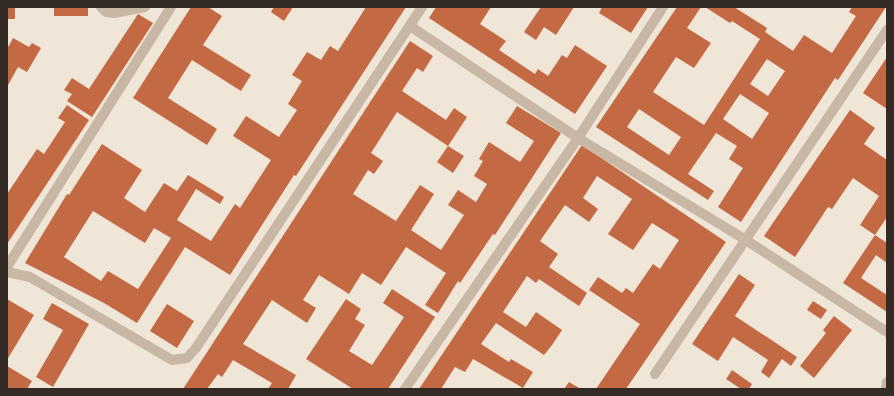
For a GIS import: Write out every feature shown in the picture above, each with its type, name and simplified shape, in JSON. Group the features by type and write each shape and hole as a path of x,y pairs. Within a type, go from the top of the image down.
{"street":[{"path":"101,7 106,12 114,13 146,7"},
{"path":"7,267 171,7"},
{"path":"7,272 30,277 172,360 187,358 200,341 422,7"},
{"path":"405,389 578,138 663,7"},
{"path":"410,26 578,138 746,240 887,332"},
{"path":"655,374 887,30"},
{"path":"886,389 887,382"}],"building":[{"path":"7,7 15,7 15,19 7,19"},
{"path":"54,7 88,7 88,16 54,16"},
{"path":"191,7 208,7 222,16 203,45 251,75 241,91 192,60 168,98 217,129 207,145 133,98"},
{"path":"274,7 293,7 284,21 271,12"},
{"path":"366,7 406,7 296,176 294,175 230,275 185,247 137,323 104,303 25,263 67,194 69,195 102,144 142,170 124,198 145,212 164,183 177,191 188,175 224,197 220,204 196,189 177,220 211,241 235,204 240,208 271,160 233,136 246,116 279,137 297,110 288,104 302,81 292,75 307,52 321,60 330,46 338,51","holes":["93,211 145,243 154,228 171,238 138,289 108,271 101,281 64,257"]},
{"path":"436,7 491,7 480,24 506,41 499,50 535,74 538,69 548,76 562,55 567,58 575,45 607,66 575,114 429,18"},
{"path":"541,7 574,7 556,35 544,27 536,40 524,32"},
{"path":"602,7 648,7 631,33 599,13"},
{"path":"677,7 701,7 687,28 711,43 694,68 676,57 653,92 704,125 760,39 732,21 730,23 705,7 734,7 767,28 765,32 793,51 804,35 832,53 856,16 849,12 852,7 886,7 838,80 835,78 741,222 718,207 743,168 729,159 737,146 716,133 688,174 714,191 708,200 596,127","holes":["767,59 785,71 768,96 750,84","740,94 769,113 752,139 723,119","639,109 681,137 669,155 627,127"]},
{"path":"138,14 153,23 92,117 67,101 72,94 64,90 72,78 89,89"},
{"path":"13,38 29,47 32,43 41,48 27,72 18,67 7,87 7,49"},
{"path":"410,41 433,56 423,72 417,68 402,91 446,120 454,108 467,117 448,146 397,112 371,153 383,161 374,174 368,170 353,194 396,221 420,185 434,194 411,230 441,250 464,215 448,205 458,190 476,202 487,184 474,176 483,161 479,159 489,142 520,162 534,141 506,123 517,106 561,133 495,235 493,234 460,283 458,281 438,313 425,305 446,273 406,247 381,285 362,273 349,294 319,275 303,300 316,308 307,323 272,300 243,344 296,375 288,389 268,389 272,383 233,360 222,377 218,374 207,389 183,389"},
{"path":"887,57 887,109 863,93"},
{"path":"67,105 89,120 7,244 7,194 37,149 44,154 65,122 58,118"},
{"path":"850,110 875,128 864,144 887,160 887,217 875,235 860,225 879,196 853,178 832,209 828,207 795,257 764,236"},
{"path":"582,145 726,242 626,389 596,389 640,324 589,290 598,277 622,293 626,288 633,293 653,264 660,269 679,240 652,223 633,250 608,234 632,199 597,176 583,198 598,209 589,222 565,205 540,241 558,254 549,267 587,293 579,306 539,279 536,283 527,276 503,312 526,327 536,312 562,330 552,345 544,355 496,323 481,344 509,362 511,359 533,372 523,388 473,359 465,372 455,367 441,389 419,389"},
{"path":"448,146 464,156 453,173 437,162"},
{"path":"875,235 887,243 887,263 876,255 861,278 887,295 887,312 843,283"},
{"path":"739,274 755,285 735,316 797,357 791,366 782,359 769,378 761,372 768,360 733,337 718,361 692,344"},
{"path":"392,289 435,317 388,389 353,389 306,359 346,299 361,309 355,319 365,325 349,351 372,365 404,317 383,303"},
{"path":"7,299 34,315 7,360"},
{"path":"813,301 827,310 821,319 807,310"},
{"path":"52,303 89,324 53,387 36,377 63,330 43,319"},
{"path":"167,304 194,321 177,348 150,331"},
{"path":"834,316 852,330 814,378 800,366 826,333 823,330"},
{"path":"7,366 32,381 27,389 7,388"},
{"path":"732,370 752,384 749,389 741,389 726,379"},
{"path":"569,382 581,389 564,389"}]}
